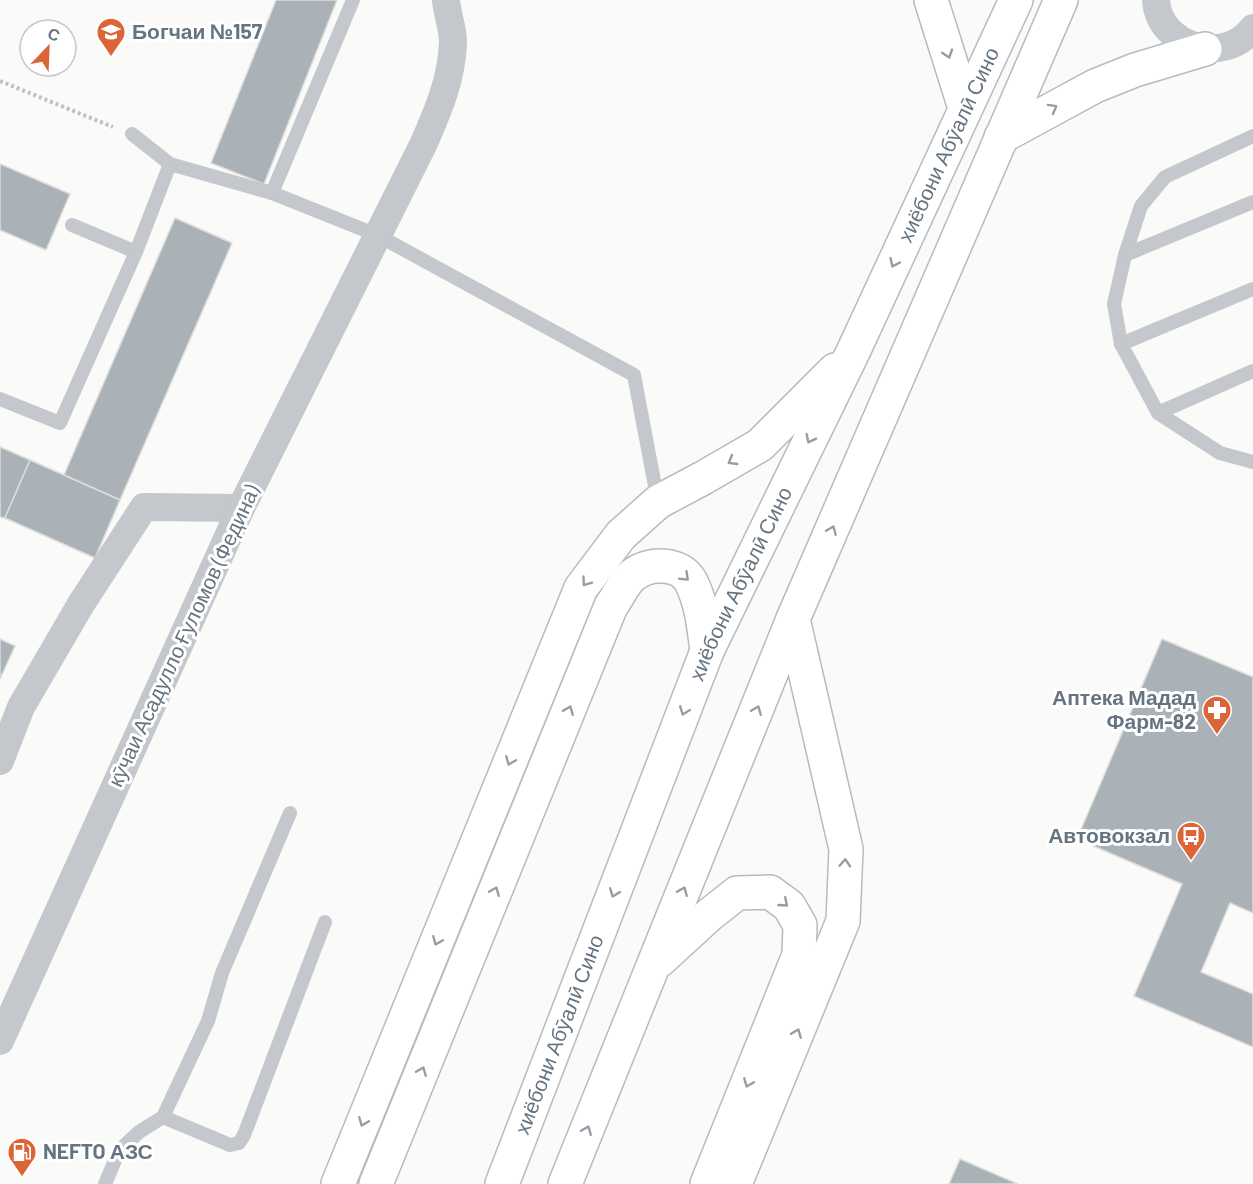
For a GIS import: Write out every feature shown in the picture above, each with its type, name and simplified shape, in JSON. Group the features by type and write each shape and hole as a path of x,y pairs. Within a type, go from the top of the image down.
{"main road":[{"path":"931,0 966,108"},
{"name":"хиёбони Абӯалӣ Сино","path":"502,1184 707,651 853,352 1016,0"},
{"name":"хиёбони Абӯалӣ Сино","path":"565,1184 793,619 1061,0"},
{"path":"1002,137 1095,86 1135,70 1228,50"},
{"path":"338,1184 581,588 621,535 658,502 760,445 853,352"},
{"path":"376,1184 611,606 633,575 654,566 674,568 691,580 700,606 707,651"},
{"path":"735,1184 843,921 846,849 793,619"},
{"path":"652,967 737,893 770,892 789,906 800,925 799,956 707,1184"}],"street":[{"name":"кӯчаи Асадулло Ғуломов (Федина)","path":"2,1031 241,508 423,145 446,92 453,40 447,0"},
{"path":"1156,0 1162,21 1173,35 1188,44 1228,50 1248,35 1253,28"},
{"path":"0,760 21,707 81,604 144,507 241,508"}],"lane":[{"path":"272,193 352,0"},
{"path":"132,134 170,164 272,193 377,235 634,375 658,502"},
{"path":"1253,136 1165,177 1141,206 1125,255 1114,304 1121,344 1158,413 1220,453 1253,462"},
{"path":"0,399 60,423 136,252 170,164"},
{"path":"1125,255 1253,202"},
{"path":"72,225 136,252"},
{"path":"1121,344 1253,289"},
{"path":"1158,413 1253,371"},
{"path":"105,1184 116,1158 125,1145 139,1132 163,1117 208,1021 222,973 290,813"},
{"path":"163,1117 231,1145 239,1143 325,922"}],"path":[{"path":"0,81 132,134"}],"building":[{"path":"276,0 337,0 264,184 211,163"},
{"path":"0,164 70,194 46,250 0,230"},
{"path":"175,218 232,243 120,500 64,475"},
{"path":"0,447 30,460 5,518 0,517"},
{"path":"30,460 120,500 95,558 5,518"},
{"path":"0,639 15,646 0,679"},
{"name":"Автовокзал","path":"1162,639 1253,677 1253,913 1230,903 1201,972 1253,994 1253,1047 1134,996 1182,884 1077,839"},
{"path":"960,1159 1018,1184 949,1184"}],"place":[{"name":"Богчаи №157","path":"111,58"},
{"name":"Аптека Мадад Фарм-82","path":"1217,736"},
{"name":"Автовокзал","path":"1191,862"},
{"name":"NEFTO АЗС","path":"22,1178"}]}
